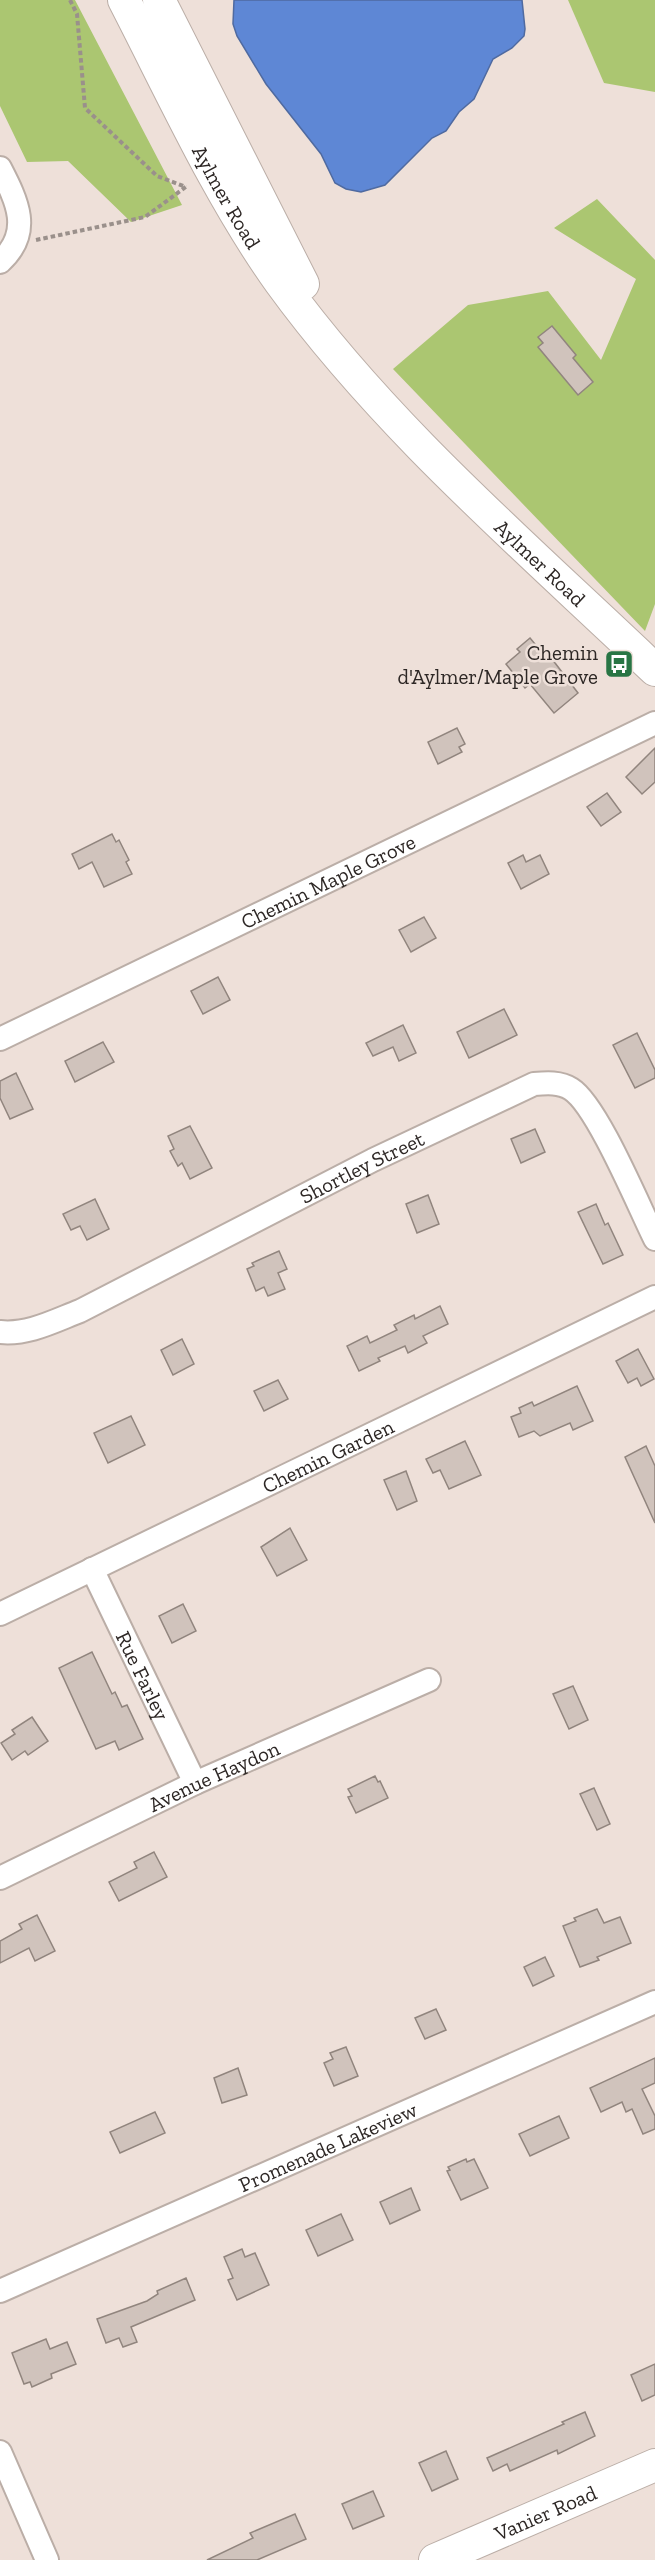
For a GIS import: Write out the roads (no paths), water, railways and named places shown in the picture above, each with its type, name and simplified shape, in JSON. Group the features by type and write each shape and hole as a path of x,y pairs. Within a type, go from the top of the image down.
{"main road":[{"name":"Aylmer Road","path":"124,0 238,218 280,281 356,375 429,454 655,670"},
{"name":"Aylmer Road","path":"159,0 312,301 356,375"},
{"name":"Vanier Road","path":"435,2560 655,2465"}],"street":[{"path":"0,168 18,208 19,231 15,244 0,262"},
{"name":"Chemin Maple Grove","path":"0,1039 655,723"},
{"name":"Shortley Street","path":"0,1332 15,1333 35,1329 80,1311 373,1160 534,1084 558,1084 570,1089 581,1098 594,1116 655,1239"},
{"name":"Chemin Garden","path":"0,1614 655,1297"},
{"name":"Rue Farley","path":"92,1569 195,1783"},
{"name":"Avenue Haydon","path":"0,1878 195,1783 429,1680"},
{"name":"Promenade Lakeview","path":"0,2291 655,2002"},
{"path":"0,2452 46,2560"}],"water":[{"path":"234,0 522,0 525,29 524,36 512,48 493,59 474,99 459,112 446,131 432,138 385,185 361,192 346,189 335,183 321,154 266,84 237,36 233,24"}],"place":[{"name":"Chemin d'Aylmer/Maple Grove","path":"619,664"}]}
